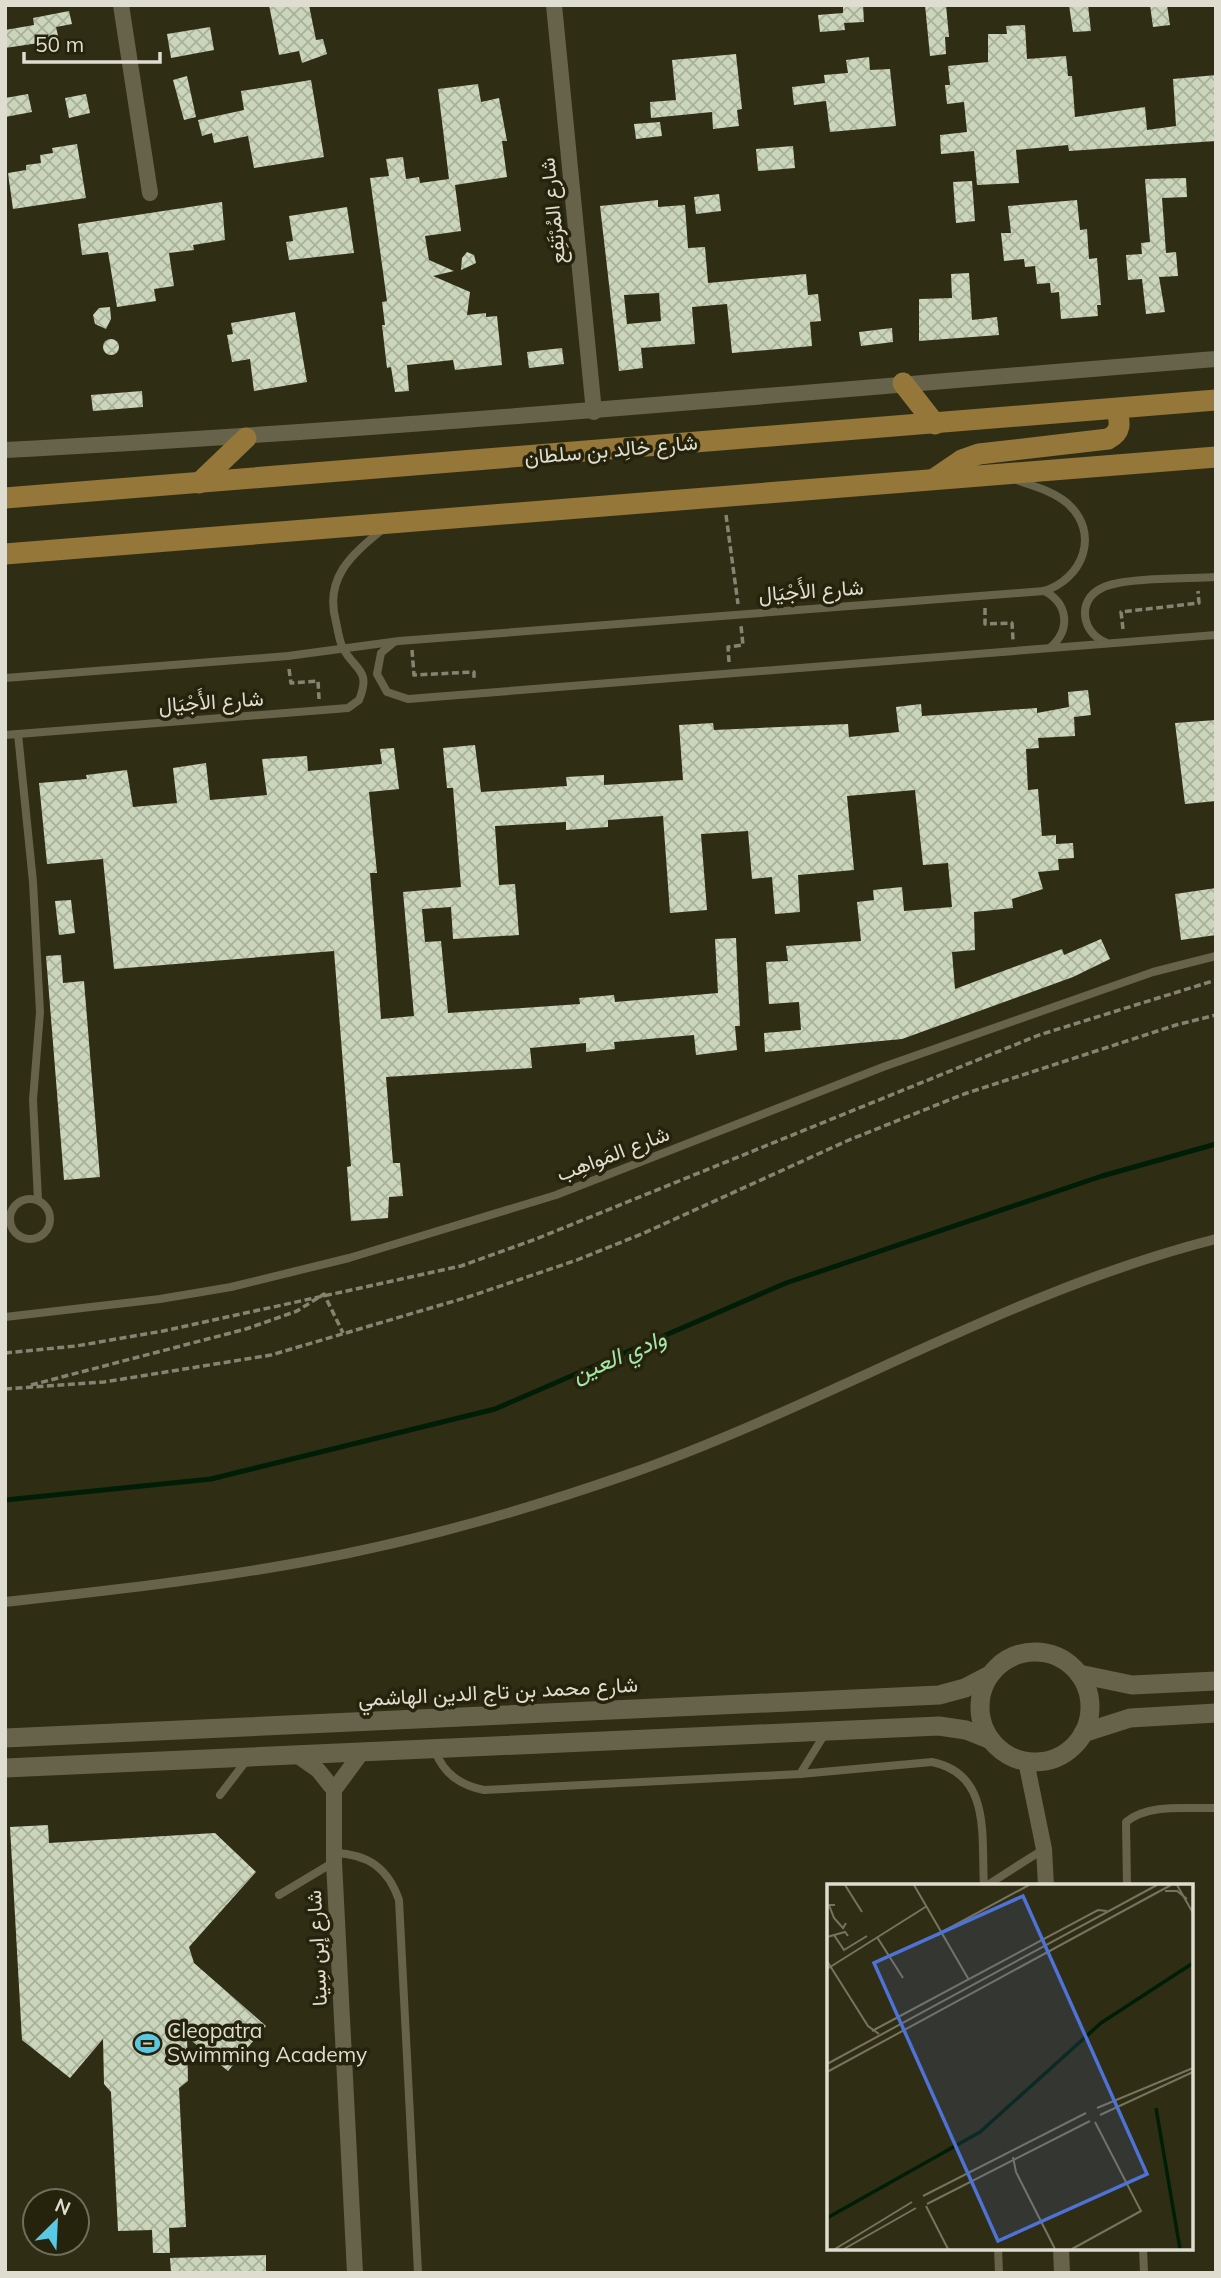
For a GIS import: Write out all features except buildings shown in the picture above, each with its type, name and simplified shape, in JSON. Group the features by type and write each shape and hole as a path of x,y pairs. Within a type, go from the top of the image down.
{"main road":[{"path":"903,383 934,424"},
{"name":"شارع خالِد بن سلطان","path":"5,498 1216,400"},
{"path":"933,480 962,460 978,454 1108,439 1118,431 1120,425 1117,409"},
{"path":"199,483 246,438"},
{"path":"5,554 1216,457"}],"street":[{"path":"121,5 150,193"},
{"name":"شارع المُرْتَفِع","path":"554,5 594,412"},
{"path":"5,450 246,438 594,412 903,383 1216,359"},
{"path":"5,1602 144,1586 303,1562 490,1519 630,1474 767,1421 902,1356 1042,1296 1171,1250 1216,1239"},
{"path":"991,1740 980,1715 983,1688 990,1675 1009,1658 1034,1652 1059,1658 1079,1674 1132,1685 1216,1681"},
{"path":"5,1768 939,1726 966,1730 991,1740 1012,1757 1039,1762 1065,1753 1083,1733 1088,1721 1089,1697 1079,1674"},
{"name":"شارع محمد بن تاج الدين الهاشمي","path":"5,1738 939,1695 965,1688 990,1675"},
{"path":"1083,1733 1130,1718 1216,1713"},
{"path":"298,1756 318,1770 334,1790 362,1752"},
{"path":"1026,1761 1044,1849 1046,1884"},
{"name":"شارع إبن سِينا","path":"334,1790 334,1858 355,2273"},
{"path":"1061,2250 1062,2273"}],"lane":[{"path":"1005,475 1064,501 1082,523 1085,544 1080,564 1062,584 1044,592"},
{"name":"شارع الأَجْيَال","path":"6,735 348,708 359,699 363,688 360,669 343,649 333,611 334,583 348,558 391,523"},
{"path":"1109,644 1098,639 1086,622 1087,601 1094,592 1114,584 1216,577"},
{"path":"1044,592 1060,603 1065,622 1063,632 1051,647"},
{"name":"شارع الأَجْيَال","path":"6,678 288,656 399,641 1044,592"},
{"path":"399,641 389,645 377,663 380,684 387,692 408,699 1216,635"},
{"path":"18,734 33,882 40,1012 33,1100 38,1200 50,1213 51,1222 41,1236 23,1238 11,1225 10,1216 20,1201 38,1200"},
{"name":"شارع المَواهِب","path":"5,1317 160,1299 231,1287 362,1254 556,1195 883,1067 1153,972 1216,956"},
{"path":"800,1774 827,1731"},
{"path":"434,1748 447,1772 458,1781 484,1790 800,1774 932,1762 960,1772 977,1796 985,1884"},
{"path":"220,1795 248,1758"},
{"path":"1126,1884 1126,1822 1138,1813 1150,1811 1216,1808"},
{"path":"988,1884 1044,1849"},
{"path":"279,1895 334,1858 351,1853 368,1859 383,1869 393,1883 399,1900 418,2273"},
{"path":"998,2250 999,2273"},
{"path":"1143,2250 1144,2273"}],"path":[{"path":"723,496 743,645 728,647 730,674"},
{"path":"1124,642 1121,612 1199,603 1197,578"},
{"path":"984,596 985,624 1012,623 1013,650"},
{"path":"412,640 414,675 474,672 475,693"},
{"path":"288,656 291,683 318,681 320,712"},
{"path":"5,1353 76,1346 163,1331 461,1266 536,1239 1039,1035 1216,979"},
{"path":"5,1389 104,1382 271,1355 468,1297 577,1260 849,1140 964,1094 1164,1029 1216,1015"},
{"path":"324,1294 343,1333"},
{"path":"15,1388 246,1329 298,1311 324,1294"}],"waterway":[{"name":"وادي العين","path":"5,1500 211,1479 495,1409 786,1283 1102,1176 1216,1144"}],"place":[{"name":"Cleopatra Swimming Academy","path":"147,2043"}]}
